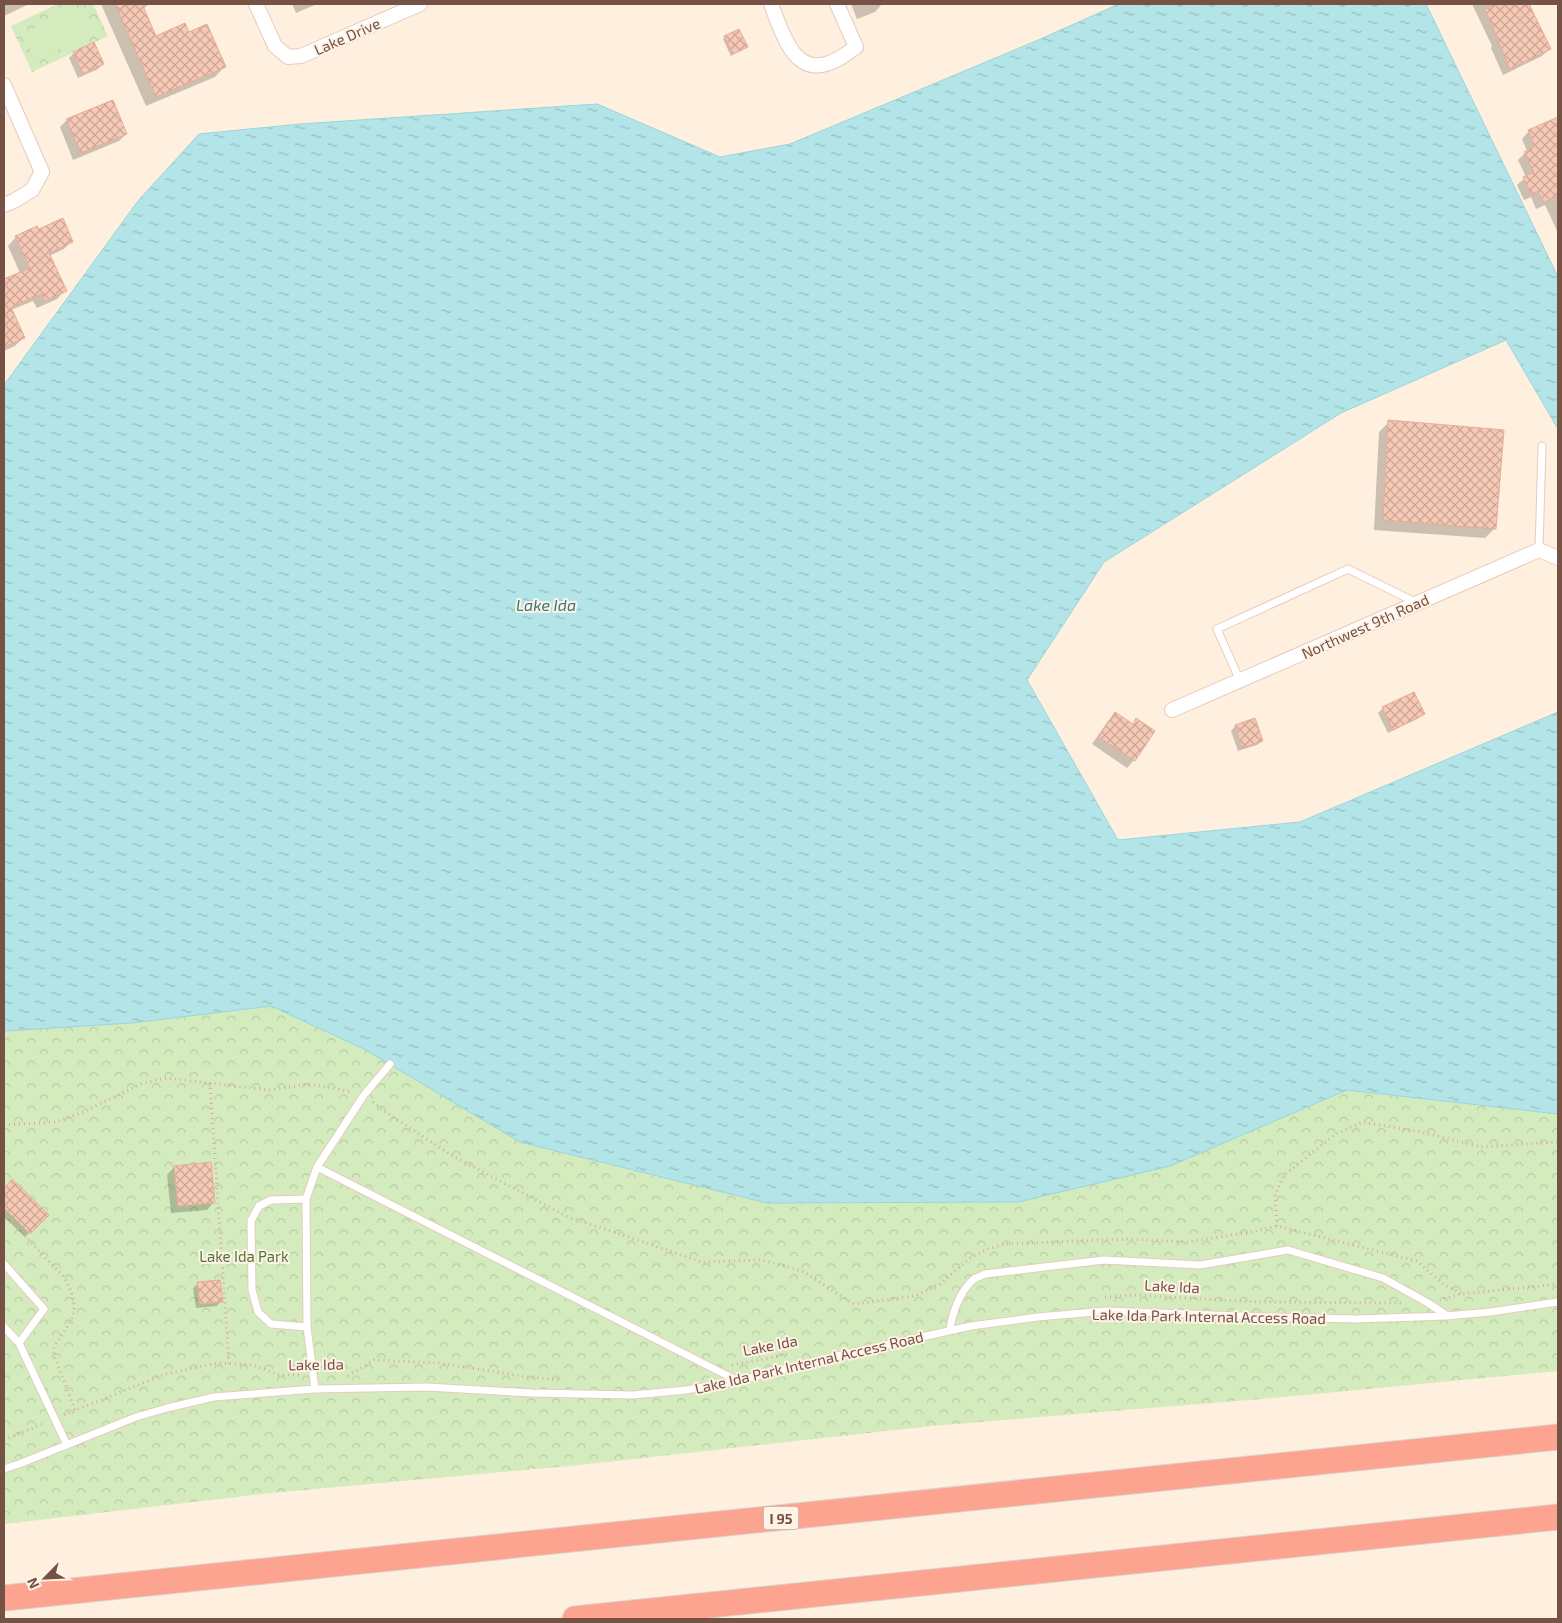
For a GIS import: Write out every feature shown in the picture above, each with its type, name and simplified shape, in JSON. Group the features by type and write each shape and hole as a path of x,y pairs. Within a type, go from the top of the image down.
{"highway":[{"name":"I 95","path":"4,1598 1558,1437"},
{"path":"574,1619 1558,1517"}],"street":[{"name":"Lake Drive","path":"256,4 275,46 288,57 301,56 420,4"},
{"path":"770,4 792,53 800,62 816,66 828,64 856,47 837,4"},
{"path":"4,86 42,172 32,190 4,205"},
{"path":"1539,550 1558,558"},
{"name":"Northwest 9th Road","path":"1172,710 1539,550"}],"lane":[{"path":"1539,550 1542,446"},
{"path":"1240,681 1217,629 1348,569 1417,603"},
{"path":"315,1389 306,1327 306,1199 317,1167 364,1095 390,1064"},
{"path":"317,1167 738,1381"},
{"path":"306,1199 271,1200 259,1206 251,1221 252,1290 258,1312 271,1324 306,1327"},
{"path":"950,1330 952,1317 959,1299 974,1279 985,1274 1104,1260 1200,1266 1288,1250 1383,1278 1428,1303 1446,1316"},
{"path":"4,1264 44,1309 19,1343"},
{"name":"Lake Ida Park Internal Access Road","path":"4,1469 136,1418 167,1408 214,1397 315,1389 427,1387 532,1393 633,1395 686,1390 738,1381 950,1330 1038,1317 1106,1311 1267,1318 1357,1319 1446,1316 1558,1302"},
{"path":"4,1327 19,1343 67,1445"}],"path":[{"path":"4,1124 56,1122 81,1114 142,1084 166,1078 268,1090 310,1084 339,1088 364,1095 384,1111 451,1155 568,1217 701,1262 762,1260 802,1271 854,1304 915,1296 940,1284 970,1258 1004,1244 1127,1239 1187,1242 1252,1232 1277,1226 1417,1261 1444,1285 1462,1294"},
{"path":"210,1084 229,1364"},
{"path":"1277,1226 1276,1195 1284,1175 1336,1134 1363,1122 1421,1132 1481,1146 1558,1142"},
{"name":"Lake Ida","path":"1103,1298 1130,1295 1258,1302 1428,1303 1462,1294 1558,1284"},
{"name":"Lake Ida","path":"719,1371 733,1364 757,1361 796,1352"},
{"name":"Lake Ida","path":"4,1440 164,1374 218,1363 253,1365 280,1376 349,1376 374,1360 439,1363 528,1377 565,1380"}],"green space":[{"path":"58,4 93,4 108,36 32,72 11,26"},
{"path":"80,8 92,34 35,60 23,34"},
{"name":"Lake Ida Park","path":"271,1006 364,1048 1170,1166 1346,1090 1558,1114 1558,1371 1261,1399 932,1426 580,1465 271,1493 4,1524 4,1031 132,1023"}],"water":[{"name":"Lake Ida","path":"1119,4 1426,4 1558,277 1558,429 1506,340 1341,413 1104,562 1027,680 1118,840 1300,822 1558,712 1558,1114 1347,1090 1170,1166 1018,1202 767,1203 520,1142 364,1049 271,1006 132,1023 4,1031 4,385 138,201 199,134 300,124 597,104 720,157 790,144 1036,41"}],"building":[{"path":"115,4 142,4 156,36 185,23 189,32 207,24 226,67 156,97"},
{"path":"1497,4 1529,4 1551,49 1510,69 1485,9"},
{"path":"739,29 748,47 733,54 724,36"},
{"path":"94,42 104,64 83,74 73,52"},
{"path":"113,100 127,134 81,153 66,119"},
{"path":"1558,117 1558,196 1544,202 1538,191 1531,194 1523,177 1534,172 1524,152 1535,146 1528,130"},
{"path":"63,218 73,242 49,253 67,291 45,301 42,294 11,307 25,338 4,347 4,279 30,268 15,236 37,226 39,229"},
{"path":"1388,420 1504,430 1496,529 1383,520"},
{"path":"1414,692 1425,714 1393,730 1382,707"},
{"path":"1115,712 1133,724 1136,718 1155,731 1135,761 1099,737"},
{"path":"1255,718 1263,741 1242,748 1235,725"},
{"path":"211,1162 215,1203 178,1206 174,1166"},
{"path":"12,1179 49,1215 30,1234 4,1208 4,1188"},
{"path":"220,1280 223,1302 200,1304 197,1282"}]}
